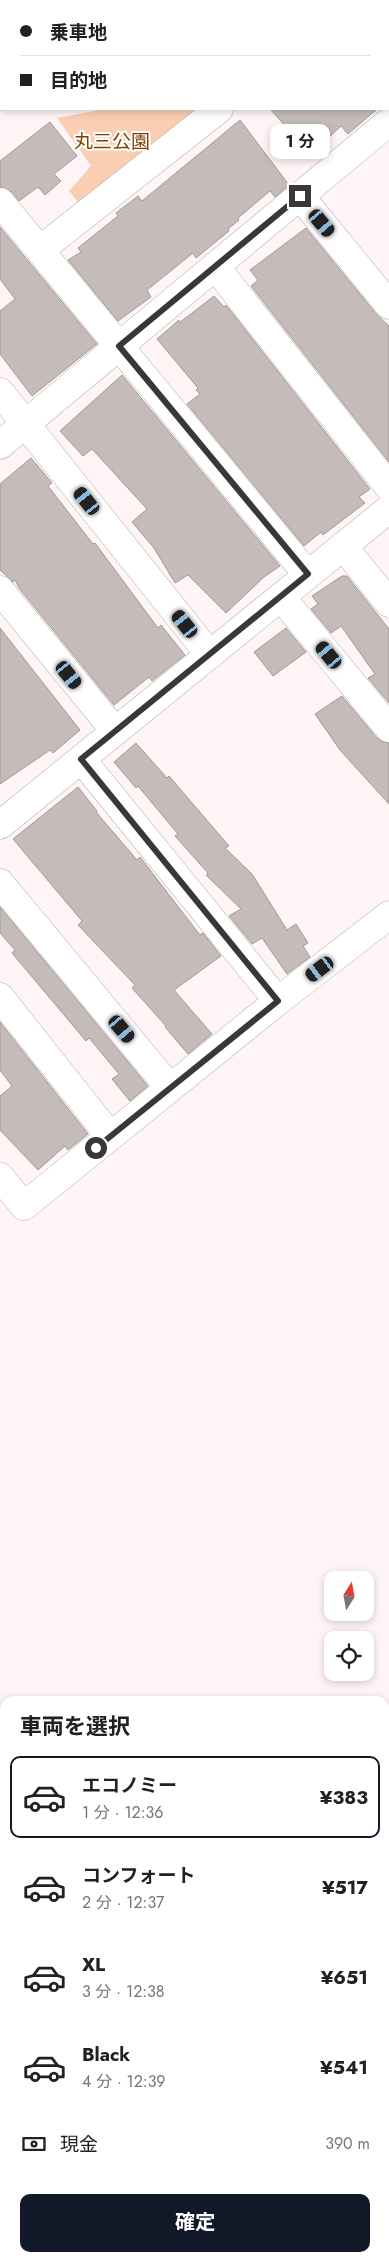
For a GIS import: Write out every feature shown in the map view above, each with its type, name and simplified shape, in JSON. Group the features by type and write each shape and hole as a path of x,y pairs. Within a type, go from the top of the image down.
{"street":[{"path":"40,250 219,110"},
{"path":"0,445 389,122"},
{"path":"300,196 389,305"},
{"path":"0,202 308,574"},
{"path":"215,266 389,487"},
{"path":"0,392 210,655"},
{"path":"3,817 81,759 389,509"},
{"path":"343,546 389,603"},
{"path":"0,590 116,731"},
{"path":"281,597 389,728"},
{"path":"81,759 278,1001"},
{"path":"0,883 170,1088"},
{"path":"0,1177 24,1206 278,1001 389,915"},
{"path":"0,997 110,1136"}],"green space":[{"name":"丸三公園","path":"100,110 206,110 80,205 69,191 91,166 57,118"}],"building":[{"path":"271,110 376,110 348,134 341,126 311,154"},
{"path":"240,120 289,185 275,197 270,191 238,218 239,220 228,229 229,231 196,258 193,253 147,290 151,297 118,321 68,260 81,252 78,248 118,216 116,213 138,196 142,201"},
{"path":"50,122 77,156 54,174 61,181 45,195 38,187 19,201 12,192 0,187 0,161"},
{"path":"0,227 97,344 32,396 0,354 0,311 15,299 0,279"},
{"path":"306,228 377,315 389,326 389,462 251,286 258,280 250,270"},
{"path":"214,296 224,307 226,305 370,489 359,497 365,503 323,535 321,532 304,546 187,404 200,394 196,390 198,388 157,339 179,320 179,323"},
{"path":"122,375 280,566 264,577 226,613 188,575 175,583 154,548 132,522 147,509 92,449 83,456 60,431"},
{"path":"31,458 52,483 48,486 93,544 95,543 158,628 161,625 185,655 152,681 149,677 114,705 19,588 15,580 13,582 0,570 0,484"},
{"path":"342,576 347,576 389,629 389,703 368,678 375,674 341,626 331,633 311,609 318,604 312,596"},
{"path":"0,628 80,730 53,753 50,750 0,784"},
{"path":"286,628 306,652 273,676 254,652"},
{"path":"342,696 377,738 389,743 389,804 340,750 315,714"},
{"path":"136,743 167,778 169,776 229,846 225,848 252,874 287,930 296,924 308,943 303,946 310,957 287,974 262,938 252,944 229,916 241,909 206,875 208,873 175,836 178,834 138,786 136,788 114,762"},
{"path":"78,787 96,812 137,860 140,857 200,935 203,933 221,956 174,990 212,1034 188,1054 132,988 135,985 78,925 82,921 13,839"},
{"path":"0,907 148,1086 130,1101 112,1079 119,1074 89,1038 86,1041 12,953 15,950 0,933"},
{"path":"0,1022 88,1134 68,1150 65,1146 38,1170 0,1130 0,1096 12,1086 0,1070"}],"route":[{"path":"96,1148 278,1001 81,759 308,574 119,346 300,196"}]}
